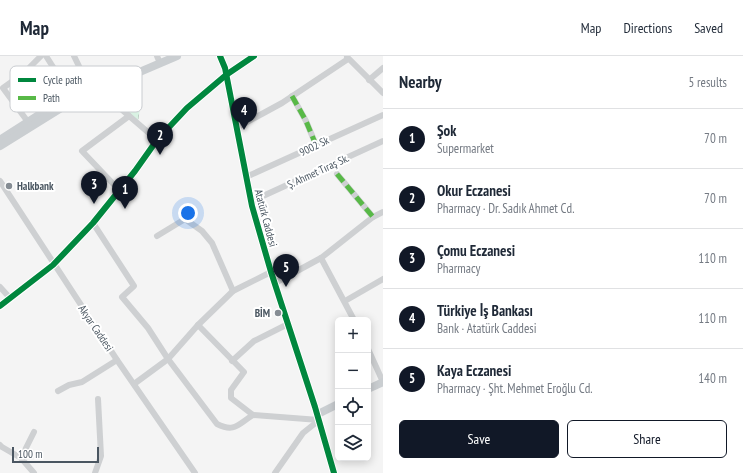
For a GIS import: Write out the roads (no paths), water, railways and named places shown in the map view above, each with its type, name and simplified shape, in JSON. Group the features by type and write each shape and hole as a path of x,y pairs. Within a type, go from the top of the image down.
{"main road":[{"path":"142,68 159,59 177,56"},
{"path":"0,139 43,112"},
{"path":"0,146 55,112"},
{"path":"371,388 383,382"},
{"path":"318,418 335,406"}],"street":[{"path":"31,66 40,56"},
{"path":"46,56 52,66"},
{"path":"74,56 80,66"},
{"name":"Atatürk Caddesi","path":"220,56 226,75 252,206 271,272 334,473"},
{"path":"0,306 53,265 93,223 157,140 187,108 226,75 254,56"},
{"path":"236,128 292,96 347,58 383,93"},
{"path":"369,80 383,68"},
{"path":"10,83 3,88 10,98"},
{"path":"292,96 306,121 316,145"},
{"path":"21,112 28,122"},
{"path":"124,112 157,140"},
{"name":"9002 Sk","path":"246,178 383,115"},
{"path":"119,190 82,150 129,116"},
{"name":"Ş. Ahmet Tıraş Sk.","path":"252,201 383,141"},
{"path":"337,174 373,217"},
{"name":"Akyar Caddesi","path":"0,181 53,265 195,473"},
{"path":"275,283 321,258 373,217 383,212"},
{"path":"157,236 185,219 202,231 212,243 233,291"},
{"path":"93,223 134,286 122,297 148,328 168,359 217,424 226,429 232,429 253,415 318,418"},
{"path":"321,258 346,301 353,317"},
{"path":"134,384 168,359 198,325 233,291 271,272"},
{"path":"346,301 383,279"},
{"path":"0,286 10,298"},
{"path":"232,360 254,341 288,324"},
{"path":"198,325 244,372 230,390 230,396 253,415"},
{"path":"370,353 383,382"},
{"path":"58,391 69,385 82,382 117,360"},
{"path":"95,473 101,456 98,399"},
{"path":"275,473 304,433 318,418"},
{"path":"21,458 34,432"},
{"path":"1,447 21,458 34,473"}],"place":[{"name":"Türkiye İş Bankası","path":"244,130"},
{"name":"Okur Eczanesi","path":"160,155"},
{"name":"Halkbank","path":"9,186"},
{"name":"Çomu Eczanesi","path":"94,204"},
{"name":"Şok","path":"125,209"},
{"name":"Kaya Eczanesi","path":"286,287"},
{"name":"BİM","path":"278,313"}]}
